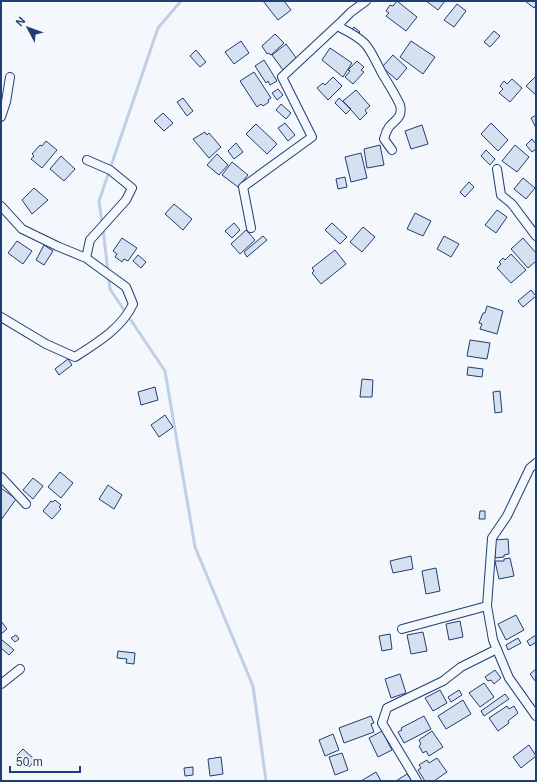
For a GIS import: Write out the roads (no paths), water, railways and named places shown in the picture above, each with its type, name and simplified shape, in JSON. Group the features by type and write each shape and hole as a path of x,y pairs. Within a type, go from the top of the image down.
{"street":[{"path":"251,228 243,187 312,137 282,77 351,12 366,1"},
{"path":"340,23 341,28 362,40 371,49 382,74 400,105 400,118 389,127 384,139 392,150"},
{"path":"1,118 6,102 10,78"},
{"path":"86,258 90,240 126,200 132,188 110,170 87,160"},
{"path":"497,169 501,195 512,204 536,236"},
{"path":"1,206 22,229 86,258 126,287 133,304 128,316 103,339 75,357 46,344 1,317"},
{"path":"536,463 530,468 507,516 492,538 487,606 492,640 509,678 536,716"},
{"path":"1,477 26,504"},
{"path":"402,629 487,606"},
{"path":"417,781 382,723 387,708 443,681 462,667 497,650"},
{"path":"1,684 20,669"}],"waterway":[{"path":"102,223 99,201 158,28 181,1"},
{"path":"103,229 110,289 165,371 195,547 253,686 266,781"}]}
